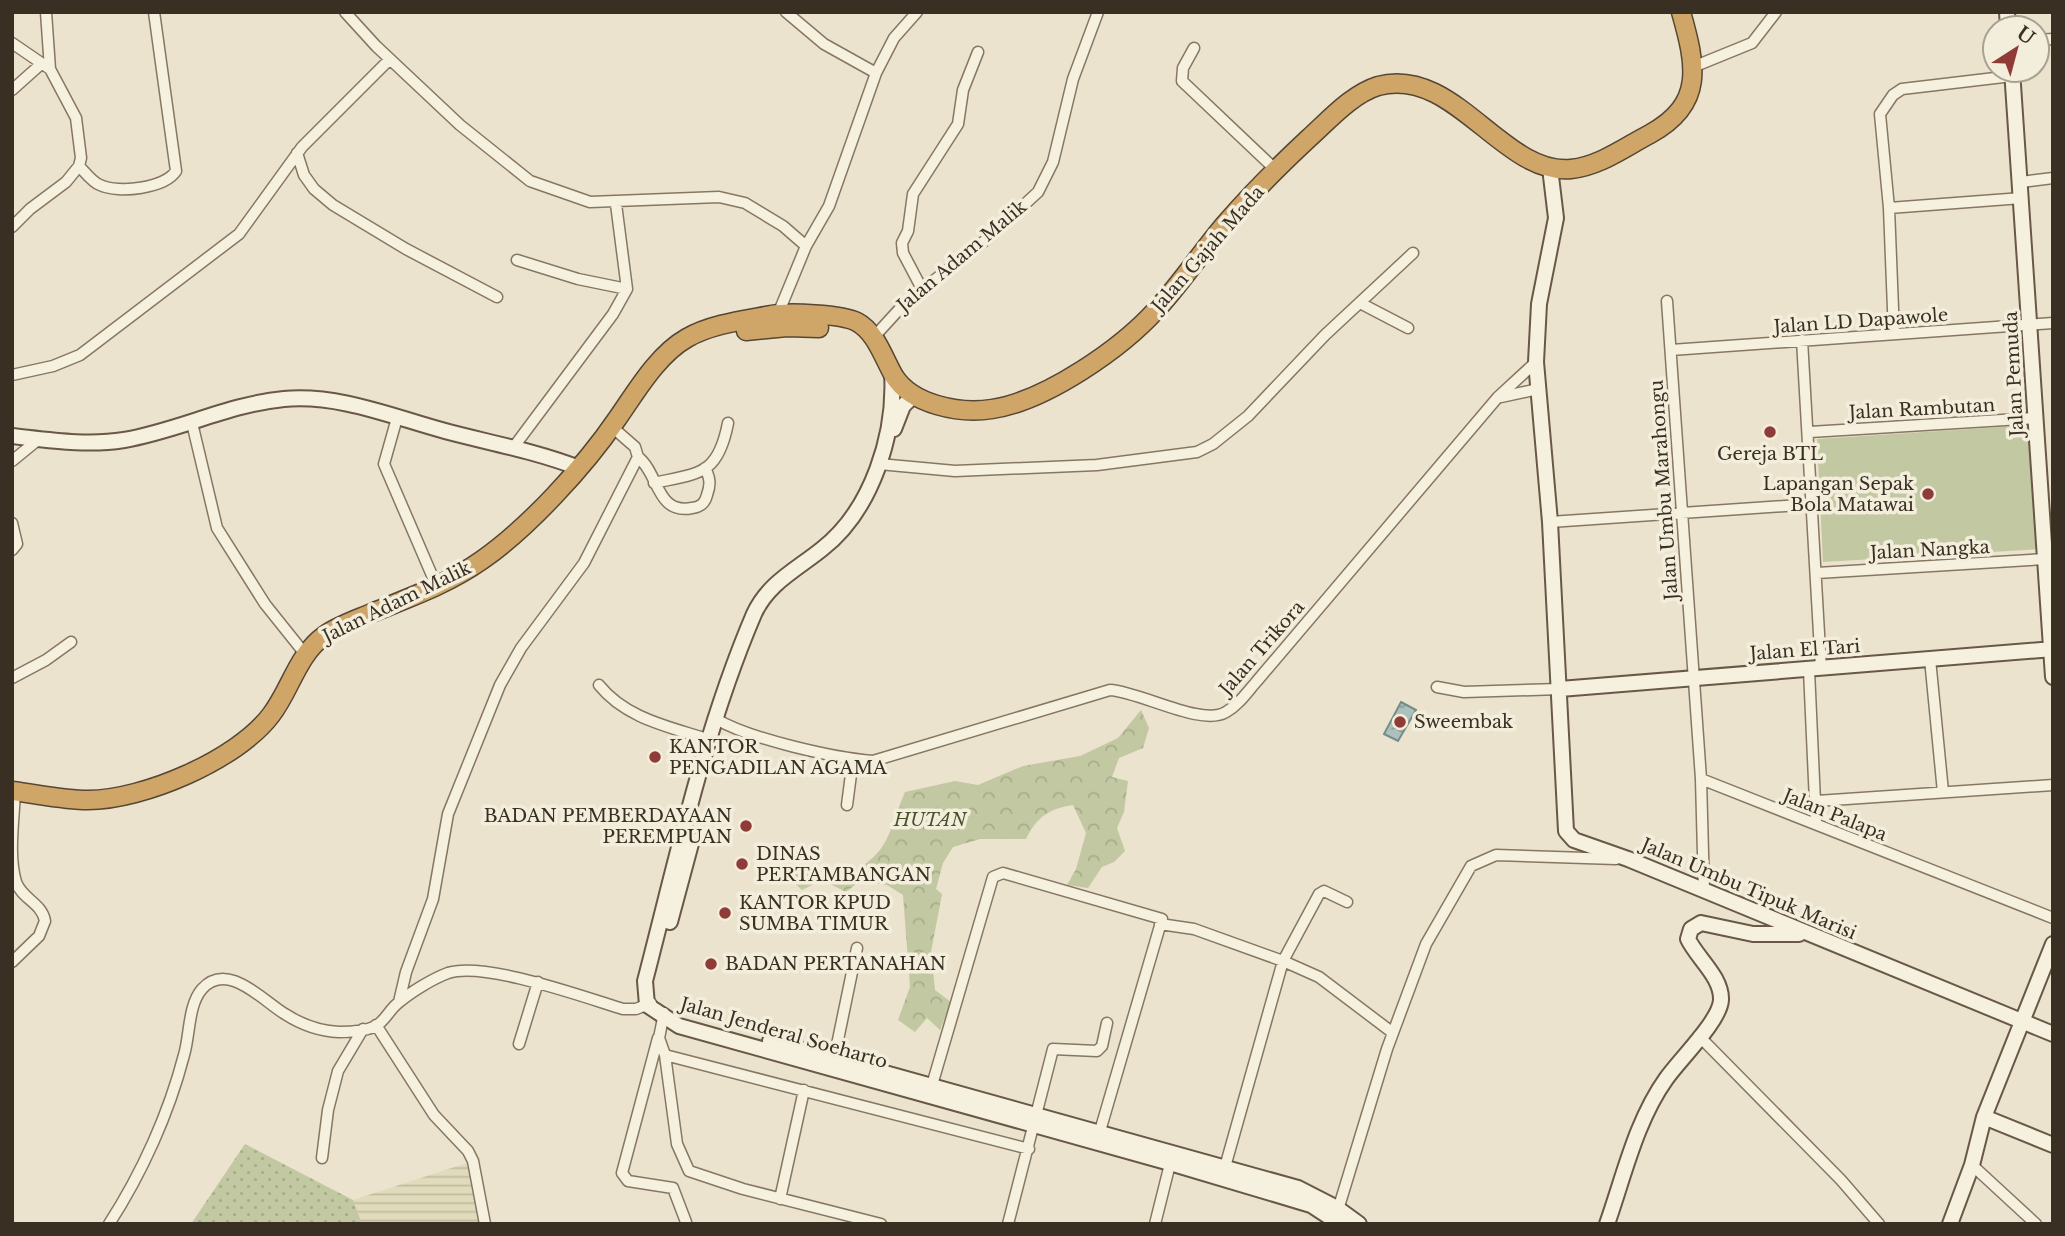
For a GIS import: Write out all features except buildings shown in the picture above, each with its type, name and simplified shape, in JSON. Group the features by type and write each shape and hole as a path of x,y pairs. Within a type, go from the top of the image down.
{"highway":[{"path":"1550,168 1590,165 1670,122 1690,95 1693,67 1681,12"},
{"name":"Jalan Gajah Mada","path":"870,335 892,372 914,395 959,410 988,410 1027,399 1054,386 1113,348 1145,322 1230,218 1277,171 1356,98 1382,85 1408,83 1428,89 1534,162 1550,168"},
{"name":"Jalan Adam Malik","path":"14,791 83,801 116,799 153,787 239,746 269,719 305,654 326,634 437,587 500,547 579,468 655,367 687,337 778,314 852,320 870,335"},
{"name":"Jalan Adam Malik","path":"615,422 672,361 690,346 710,337 787,327 870,335"}],"street":[{"path":"12,228 30,209 56,191 79,166 81,148 76,118 50,69 47,12"},
{"path":"79,166 100,186 110,188 159,183 167,180 176,171 154,12"},
{"path":"345,12 460,125 530,181 590,202 617,204 719,197 751,206 783,226 806,246"},
{"path":"786,12 824,44 876,73"},
{"path":"778,314 806,246 829,205 876,73 894,38 917,12"},
{"name":"Jalan Adam Malik","path":"870,335 922,289 987,239 1030,200 1043,184 1053,162 1073,79 1098,12"},
{"path":"1693,67 1752,43 1776,12"},
{"path":"12,43 40,65 50,69"},
{"path":"1194,48 1183,68 1182,81 1277,171"},
{"path":"922,289 903,253 902,243 908,231 913,194 958,124 963,90 978,52"},
{"path":"12,375 72,359 107,337 239,234 297,153 390,59"},
{"path":"12,90 40,65"},
{"path":"12,74 23,79"},
{"path":"1894,334 1889,208 1880,114 1894,95 1909,88 1981,78"},
{"name":"Jalan Pemuda","path":"2013,84 2036,418 2047,492 2046,559 2053,677"},
{"path":"297,153 304,175 314,189 333,205 406,249 497,297"},
{"path":"1437,687 1464,692 1559,689 1550,522 1536,362 1539,304 1556,218 1550,168"},
{"path":"2021,182 2053,178"},
{"path":"1889,208 2022,198"},
{"path":"513,448 613,314 627,289 617,204"},
{"path":"882,464 955,471 1097,465 1197,452 1213,444 1248,416 1320,340 1413,253"},
{"path":"517,260 578,279 627,289"},
{"name":"Jalan Umbu Marahongu","path":"1667,300 1691,677"},
{"path":"1360,303 1408,328"},
{"name":"Jalan LD Dapawole","path":"1671,350 2053,323"},
{"path":"1802,340 1817,573 1816,824"},
{"name":"Jalan Trikora","path":"720,722 853,760 873,761 1110,690 1141,695 1208,717 1224,714 1299,637 1498,397 1536,362"},
{"path":"882,464 890,414 892,372"},
{"path":"1498,397 1538,389"},
{"path":"881,1224 780,1199 689,1171 677,1144 665,1055 659,1038 657,1008 645,981 720,722 760,601 775,584 843,530 882,464 903,406 914,395"},
{"path":"12,436 106,443 192,423 264,402 299,398 369,408 397,418 542,454 579,468"},
{"path":"397,418 384,464 437,587"},
{"name":"Jalan Rambutan","path":"1810,432 2036,418"},
{"path":"615,422 635,447 638,457 649,466 654,483 671,506 681,509 698,507 705,502 710,484 705,468"},
{"path":"192,423 217,528 265,604 305,654"},
{"path":"654,483 692,475 705,468 722,450 728,423"},
{"path":"12,461 39,439"},
{"path":"399,1002 406,972 433,899 448,814 500,685 521,648 584,563 638,457"},
{"path":"1550,522 1681,516 1814,505"},
{"path":"12,523 17,544 12,550"},
{"name":"Jalan Nangka","path":"1817,573 2046,559"},
{"path":"12,678 46,660 71,642"},
{"name":"Jalan El Tari","path":"1559,689 2052,649"},
{"path":"1930,659 1943,792"},
{"path":"1691,677 1701,779 1704,891"},
{"path":"599,685 619,705 634,713 710,740"},
{"name":"Jalan Umbu Tipuk Marisi","path":"1559,689 1566,831 1574,840 1628,859 1804,934 2053,1034"},
{"path":"684,853 710,740 720,722"},
{"path":"847,805 853,760"},
{"name":"Jalan Palapa","path":"1701,779 2053,918"},
{"path":"1817,801 2053,785"},
{"path":"14,791 13,858 16,882 27,898 42,911 46,921 38,936 15,955"},
{"path":"1337,1219 1393,1033 1426,944 1471,866 1496,855 1628,859"},
{"path":"932,1085 993,877 998,873 1160,918 1100,1131"},
{"path":"1225,1167 1283,961 1319,894 1324,891 1347,902"},
{"path":"1160,924 1194,929 1319,977 1393,1033"},
{"path":"1606,1224 1652,1102 1718,1012 1721,997 1713,977 1688,939 1694,926 1714,925 1753,934 1804,934"},
{"path":"1950,1224 1972,1165 1983,1116 2053,944"},
{"path":"833,1063 857,948"},
{"path":"110,1224 138,1174 157,1132 185,1054 196,999 203,988 214,981 242,983 281,1012 314,1028 338,1032 376,1026 399,1002 444,975 461,970 538,982 623,1009 657,1008"},
{"path":"519,1044 538,982"},
{"name":"Jalan Jenderal Soeharto","path":"657,1008 679,1026 932,1085 1036,1120 1100,1131 1311,1205 1337,1219 1359,1224"},
{"path":"1008,1224 1053,1049 1097,1051 1103,1043 1107,1023"},
{"path":"376,1026 434,1115 473,1161 485,1224"},
{"path":"323,1158 328,1110 336,1078 363,1029"},
{"path":"1699,1036 1841,1180 1879,1224"},
{"path":"659,1038 622,1173 628,1181 673,1188 686,1222"},
{"path":"665,1055 1029,1149"},
{"name":"Jalan Jenderal Soeharto","path":"833,1063 1171,1157 1225,1167 1298,1188 1337,1219"},
{"path":"780,1199 804,1090"},
{"path":"1983,1116 2053,1144"},
{"path":"1155,1224 1171,1157"},
{"path":"1972,1165 2036,1224"}],"shaded area":[{"path":"470,1162 482,1224 362,1224 353,1200"}],"green space":[{"name":"Lapangan Sepak Bola Matawai","path":"2031,425 2041,549 1823,562 1817,439"},
{"name":"HUTAN","path":"1141,710 1149,728 1143,748 1119,758 1112,777 1128,781 1124,812 1117,828 1125,851 1114,862 1102,867 1088,888 1067,885 1076,869 1086,833 1073,805 1044,815 1026,839 980,839 953,847 943,863 936,889 942,894 931,952 935,990 951,1002 940,1030 927,1018 915,1032 898,1020 910,987 903,895 887,885 860,881 846,892 822,880 802,890 791,880 794,865 825,869 843,878 871,860 879,851 890,833 905,792 955,781 978,785 1023,766 1080,756 1118,738"},
{"path":"245,1144 353,1200 362,1224 191,1224"}],"water":[{"name":"Sweembak","path":"1401,702 1416,710 1398,741 1384,734"}],"place":[{"name":"Gereja BTL","path":"1770,432"},
{"name":"Lapangan Sepak Bola Matawai","path":"1928,494"},
{"name":"Sweembak","path":"1400,722"},
{"name":"KANTOR PENGADILAN AGAMA","path":"655,757"},
{"name":"BADAN PEMBERDAYAAN PEREMPUAN","path":"746,826"},
{"name":"DINAS PERTAMBANGAN","path":"742,864"},
{"name":"KANTOR KPUD SUMBA TIMUR","path":"725,913"},
{"name":"BADAN PERTANAHAN","path":"711,964"}]}
